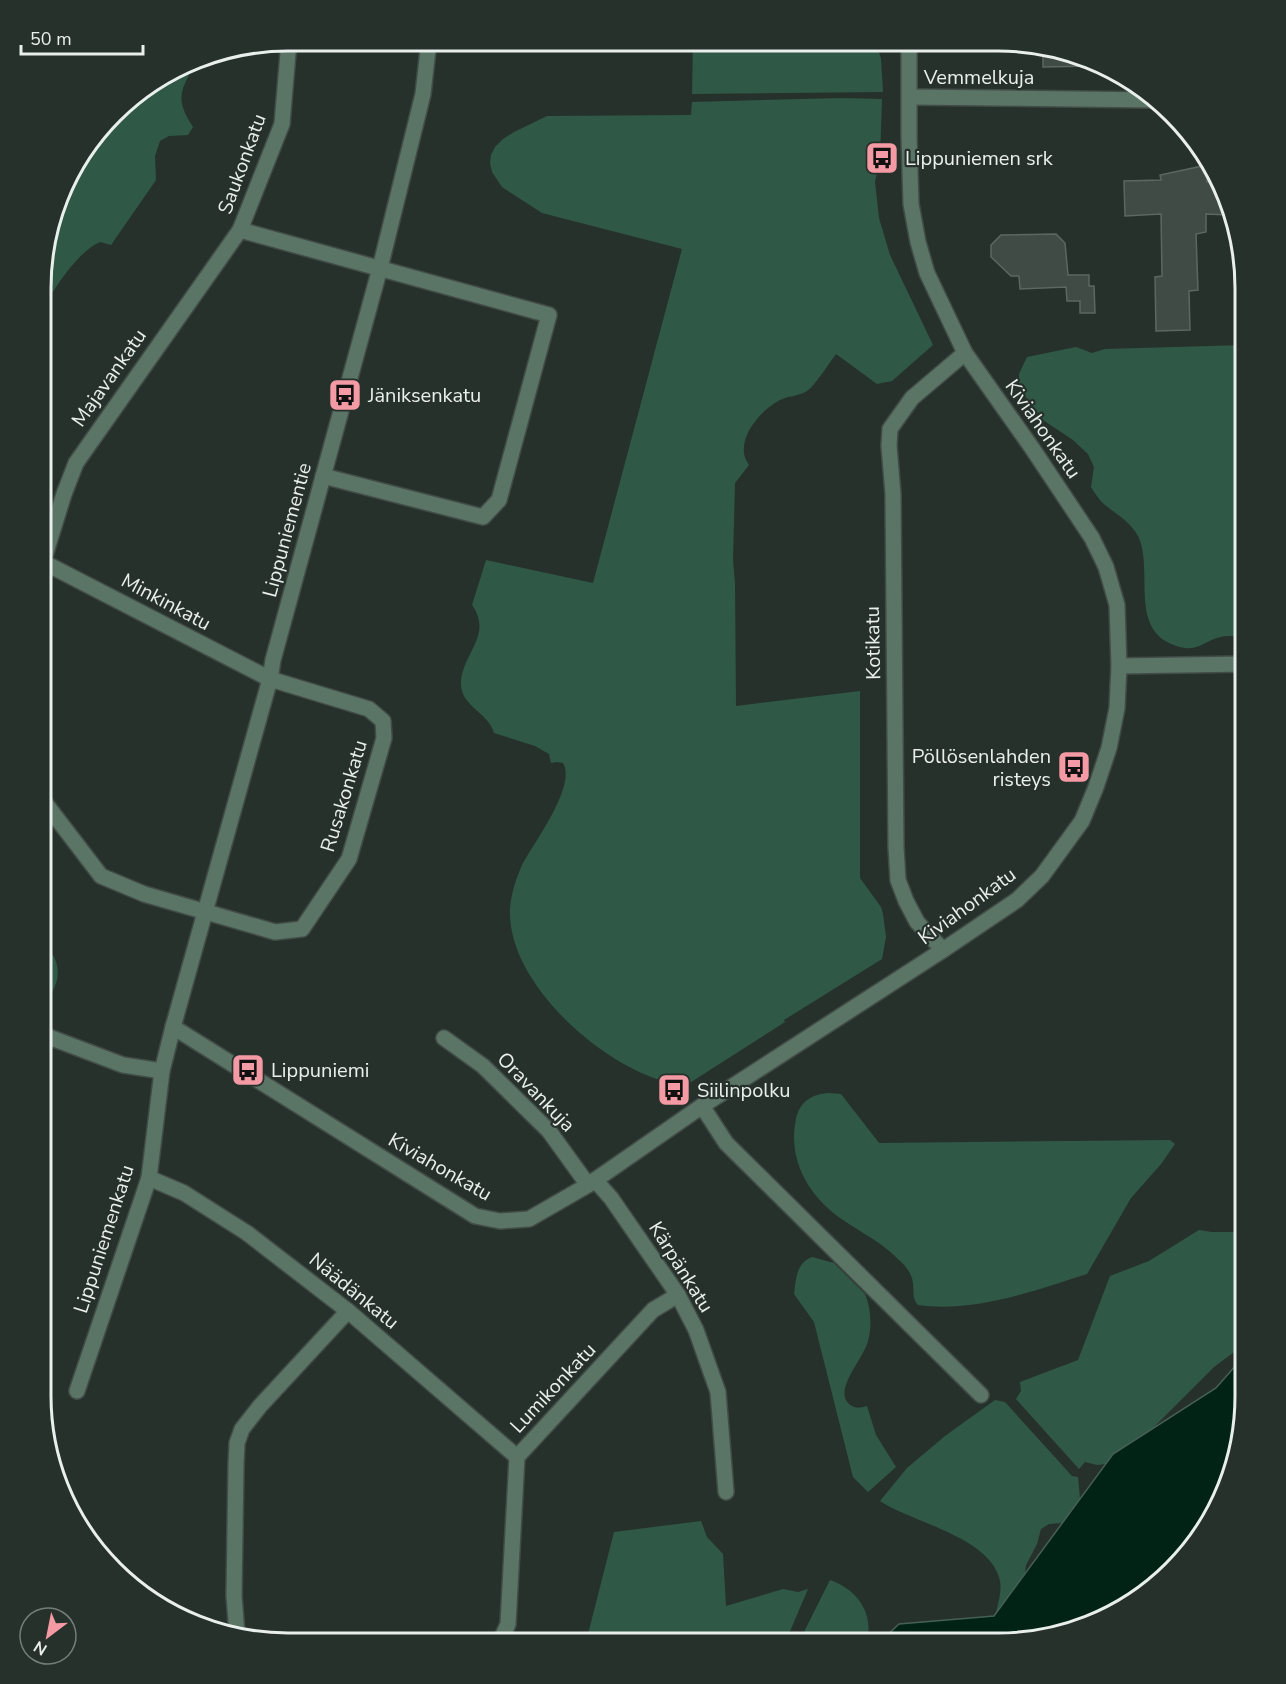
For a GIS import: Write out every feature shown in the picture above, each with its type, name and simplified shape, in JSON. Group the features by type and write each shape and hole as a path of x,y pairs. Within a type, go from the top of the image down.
{"street":[{"name":"Saukonkatu","path":"240,230 282,124 288,51"},
{"name":"Lippuniementie","path":"173,1027 270,679 273,660 380,268 423,94 428,51"},
{"name":"Kiviahonkatu","path":"173,1027 475,1216 500,1221 529,1219 591,1183 702,1106 943,950 1017,900 1042,876 1082,821 1109,748 1117,708 1119,666 1117,605 1106,567 1092,538 965,353 927,273 911,204 909,51"},
{"name":"Vemmelkuja","path":"910,97 1142,100"},
{"path":"240,230 549,315 499,500 483,517 323,476"},
{"name":"Majavankatu","path":"51,537 76,463 240,230"},
{"name":"Kotikatu","path":"943,950 917,922 898,880 893,494 889,446 890,429 912,398 965,353"},
{"name":"Minkinkatu","path":"51,568 270,679"},
{"path":"1119,666 1235,664"},
{"name":"Rusakonkatu","path":"205,912 275,932 302,929 350,859 384,738 383,721 369,709 270,679"},
{"path":"51,812 101,876 144,894 205,912"},
{"name":"Lippuniemenkatu","path":"77,1391 149,1178 162,1071 173,1027"},
{"path":"51,1038 123,1065 162,1071"},
{"name":"Oravankuja","path":"444,1038 483,1066 549,1131 591,1183"},
{"path":"702,1106 726,1143 981,1395"},
{"name":"Näädänkatu","path":"149,1178 184,1193 247,1233 348,1311 517,1457"},
{"name":"Kärpänkatu","path":"591,1183 611,1198 678,1295 696,1330 718,1392 726,1492"},
{"name":"Lumikonkatu","path":"504,1633 508,1624 517,1457 653,1310 678,1295"},
{"path":"236,1627 234,1596 237,1443 242,1430 260,1406 348,1311"}],"shaded area":[{"path":"693,51 879,51 881,59 883,92 692,94"},
{"path":"190,72 182,93 183,108 193,127 188,135 169,136 160,141 155,156 156,180 111,245 100,242 91,247 75,262 51,295 53,257 59,227 75,183 91,156 120,120 156,91"},
{"path":"882,99 880,158 875,182 879,218 890,255 933,345 892,381 877,384 836,354 810,389 783,399 764,411 746,437 744,447 749,465 735,483 733,560 736,706 860,691 860,878 881,907 886,937 882,959 784,1020 785,1022 688,1084 669,1082 632,1069 582,1035 559,1013 523,963 513,936 510,909 513,892 522,865 559,800 566,773 563,763 551,763 549,754 535,746 494,733 487,720 466,699 461,685 465,664 478,636 478,616 472,605 486,560 593,583 682,249 542,213 502,187 492,172 491,155 503,139 547,116 691,115 692,102"},
{"path":"1235,345 1235,637 1222,637 1188,648 1163,640 1153,629 1147,615 1144,566 1138,536 1127,522 1105,505 1091,487 1094,467 1088,454 1073,440 1043,420 1019,388 1019,374 1027,357 1076,347 1092,353 1105,349"},
{"path":"51,953 58,969 51,993"},
{"path":"829,1093 841,1094 879,1143 1170,1140 1175,1144 1131,1198 1087,1274 1004,1299 961,1306 918,1305 914,1297 911,1276 904,1265 879,1243 843,1220 820,1201 798,1164 794,1134 800,1107 812,1097"},
{"path":"1199,1230 1235,1232 1235,1351 1214,1367 1154,1427 1106,1464 1097,1465 1085,1462 1079,1469 1016,1399 1021,1391 1020,1382 1078,1360 1110,1276 1149,1261"},
{"path":"812,1257 834,1263 865,1294 869,1305 868,1341 847,1382 845,1398 853,1407 867,1406 876,1435 896,1467 868,1492 853,1477 814,1322 794,1294 800,1268"},
{"path":"1235,1366 1233,1427 1227,1457 1217,1487 1203,1515 1186,1540 1166,1564 1142,1584 1117,1601 1089,1615 1059,1625 1029,1631 890,1633 899,1624 994,1616 1113,1454 1216,1388"},
{"path":"995,1400 1005,1402 1072,1476 1078,1477 1080,1499 1062,1523 1049,1524 1041,1529 1025,1573 996,1613 1000,1581 994,1566 982,1553 967,1542 880,1501 907,1468 945,1436"},
{"path":"701,1521 707,1537 723,1554 726,1606 783,1589 798,1592 808,1589 789,1633 588,1633 614,1532"},
{"path":"830,1580 840,1584 856,1596 866,1613 869,1633 804,1633"}],"building":[{"path":"1043,56 1081,66 1043,67"},
{"path":"1201,166 1207,176 1207,182 1211,183 1223,215 1206,214 1206,232 1196,234 1198,290 1189,291 1190,330 1156,331 1155,277 1162,276 1161,214 1125,216 1124,181 1161,180 1160,175"},
{"path":"1056,234 1065,243 1068,275 1089,275 1089,286 1094,286 1095,313 1080,313 1080,301 1067,301 1066,287 1020,289 1019,276 1011,276 991,257 991,245 1001,235"}],"place":[{"name":"Lippuniemen srk","path":"882,158"},
{"name":"Jäniksenkatu","path":"345,395"},
{"name":"Pöllösenlahden risteys","path":"1074,767"},
{"name":"Lippuniemi","path":"248,1070"},
{"name":"Siilinpolku","path":"674,1090"}]}
